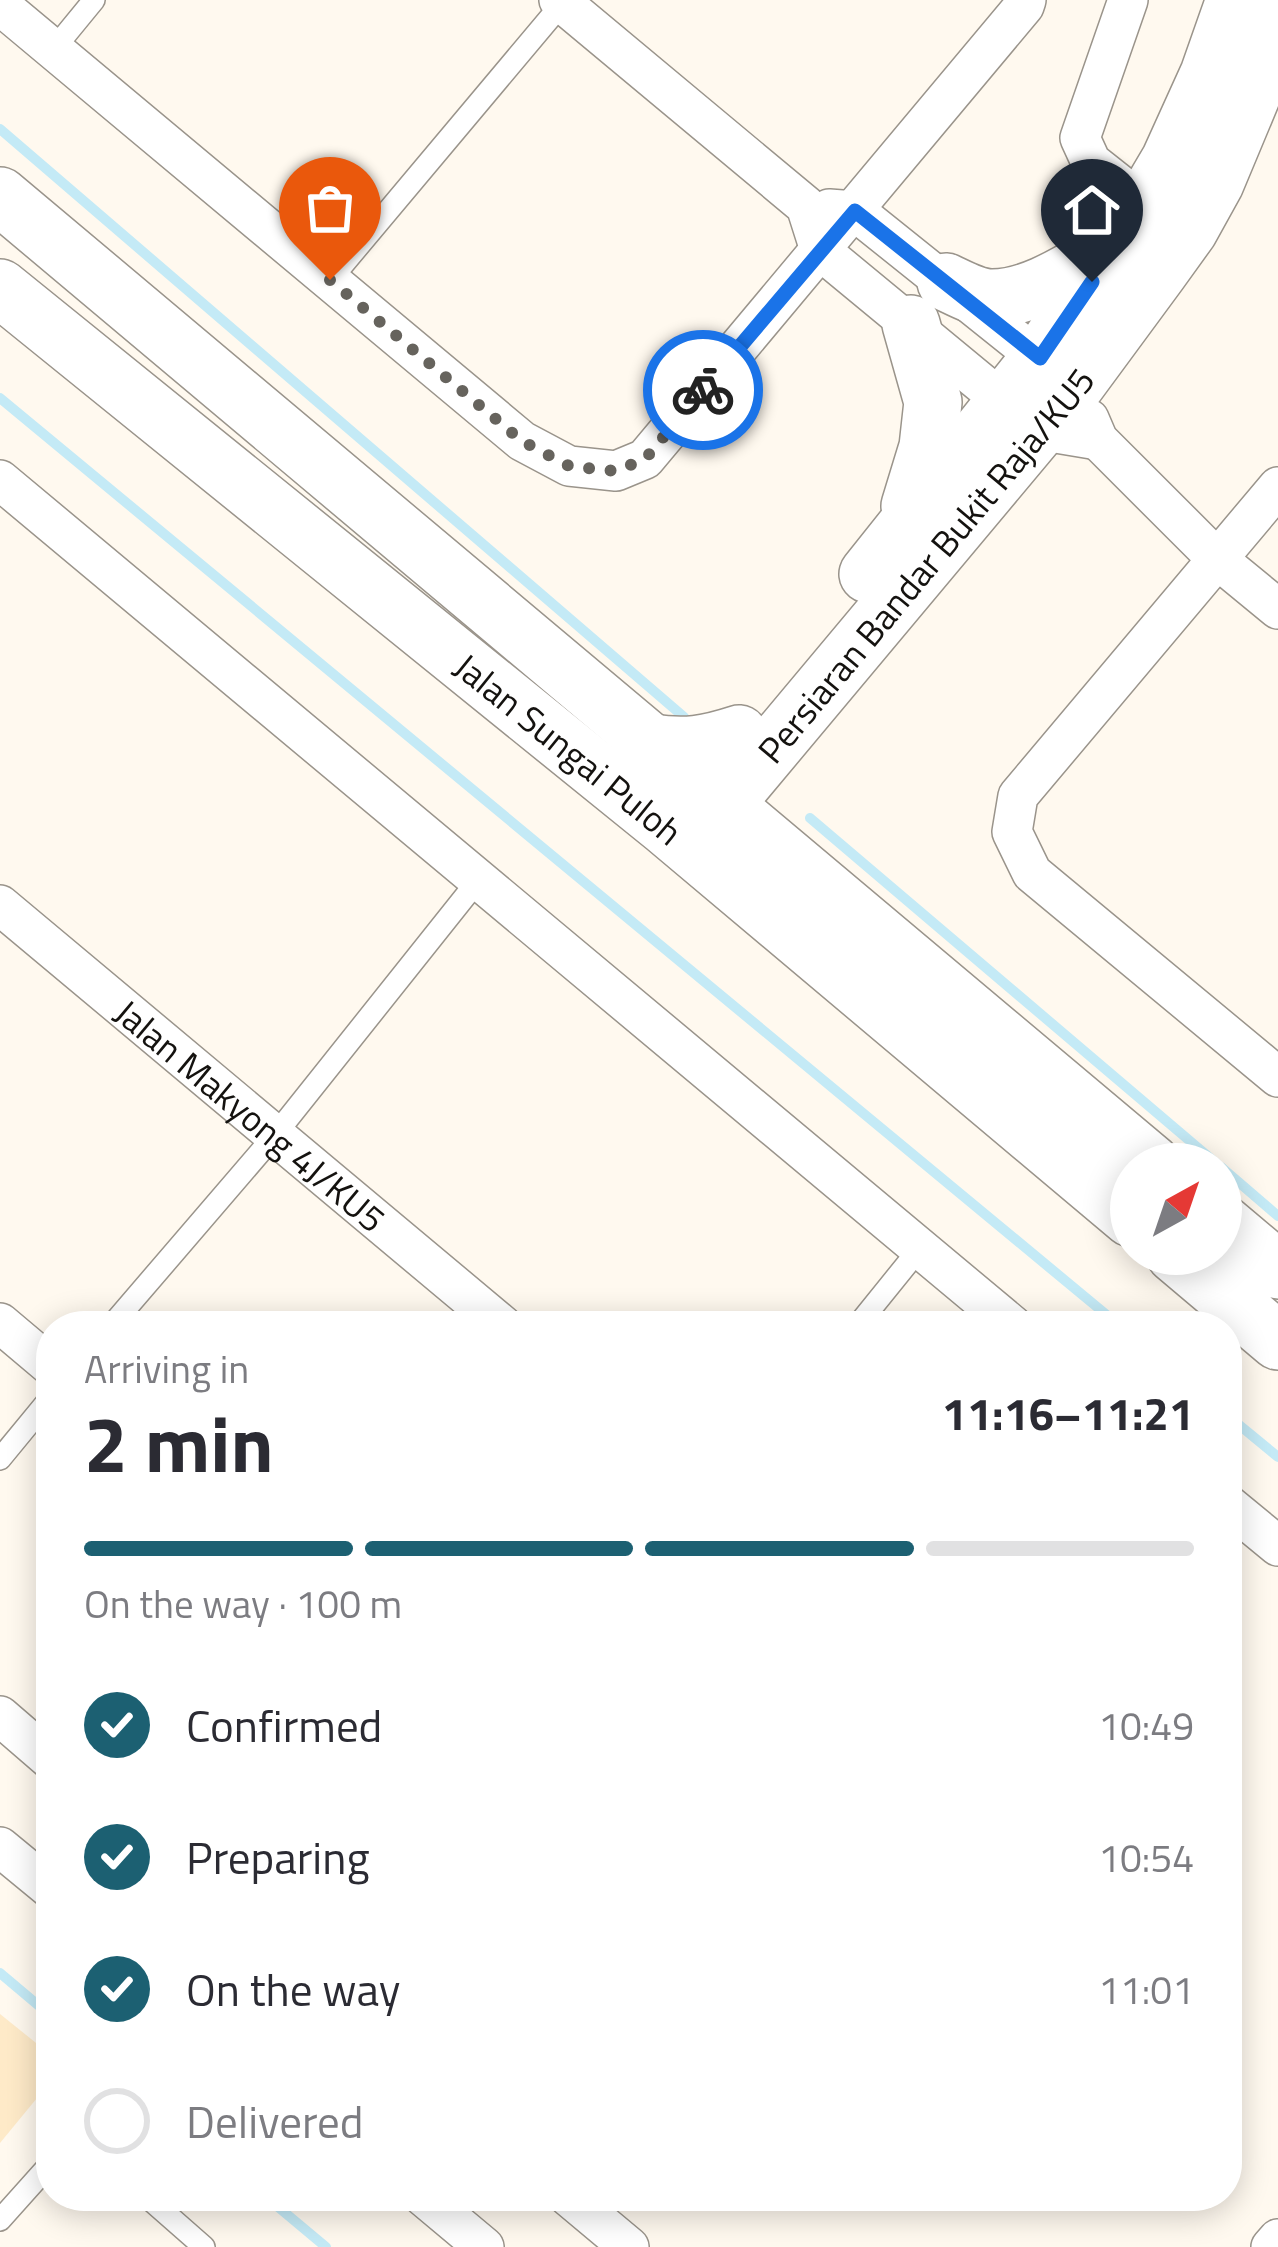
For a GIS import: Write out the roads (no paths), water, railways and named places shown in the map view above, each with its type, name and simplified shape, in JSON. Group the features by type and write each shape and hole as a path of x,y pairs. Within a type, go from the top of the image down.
{"street":[{"path":"0,5 522,441 569,466 616,471 645,459 1026,0"},
{"path":"929,303 1031,290 1131,224 1090,162 1080,138 1128,0"},
{"name":"Persiaran Bandar Bukit Raja/KU5","path":"1057,372 1131,224 1170,160 1235,0"},
{"path":"562,1 806,206 820,250 1057,372 1098,440 1216,558 1278,609"},
{"name":"Persiaran Bandar Bukit Raja/KU5","path":"753,743 1057,372 1189,230 1215,183 1253,92 1278,16"},
{"path":"0,196 650,743 709,820 1125,1143"},
{"path":"806,206 855,211 1021,416 1098,440"},
{"name":"Jalan Sungai Puloh","path":"0,288 709,820 1110,1197"},
{"path":"897,538 919,485 928,447 933,402 929,303"},
{"name":"Persiaran Bandar Bukit Raja/KU5","path":"709,820 753,743 897,538 1021,416"},
{"path":"2,487 995,1311"},
{"path":"1278,487 1018,796 1012,832 1031,873 1278,1076"},
{"path":"650,743 682,748 753,743 760,784 758,816 709,820"},
{"name":"Jalan Makyong 4J/KU5","path":"0,904 485,1311"},
{"path":"1242,1240 1278,1270"},
{"path":"1199,1275 1278,1341"},
{"path":"0,1323 36,1353"},
{"path":"1242,1516 1278,1546"},
{"path":"0,1716 36,1747"},
{"path":"0,1847 36,1877"},
{"path":"441,2211 484,2247"},
{"path":"586,2211 628,2247"},
{"path":"1271,2247 1278,2239"}],"lane":[{"path":"53,50 94,0"},
{"path":"330,280 562,1"},
{"path":"124,1311 275,1135 479,879"},
{"path":"868,1311 920,1248"},
{"path":"0,1459 36,1415"},
{"path":"0,2221 36,2178"},
{"path":"163,2211 204,2247"}],"waterway":[{"path":"0,129 684,717"},
{"path":"0,398 1102,1311"},
{"path":"810,818 1192,1143"},
{"path":"1242,1185 1278,1216"},
{"path":"1242,1427 1278,1457"},
{"path":"0,1973 36,2003"},
{"path":"283,2211 326,2247"}]}
